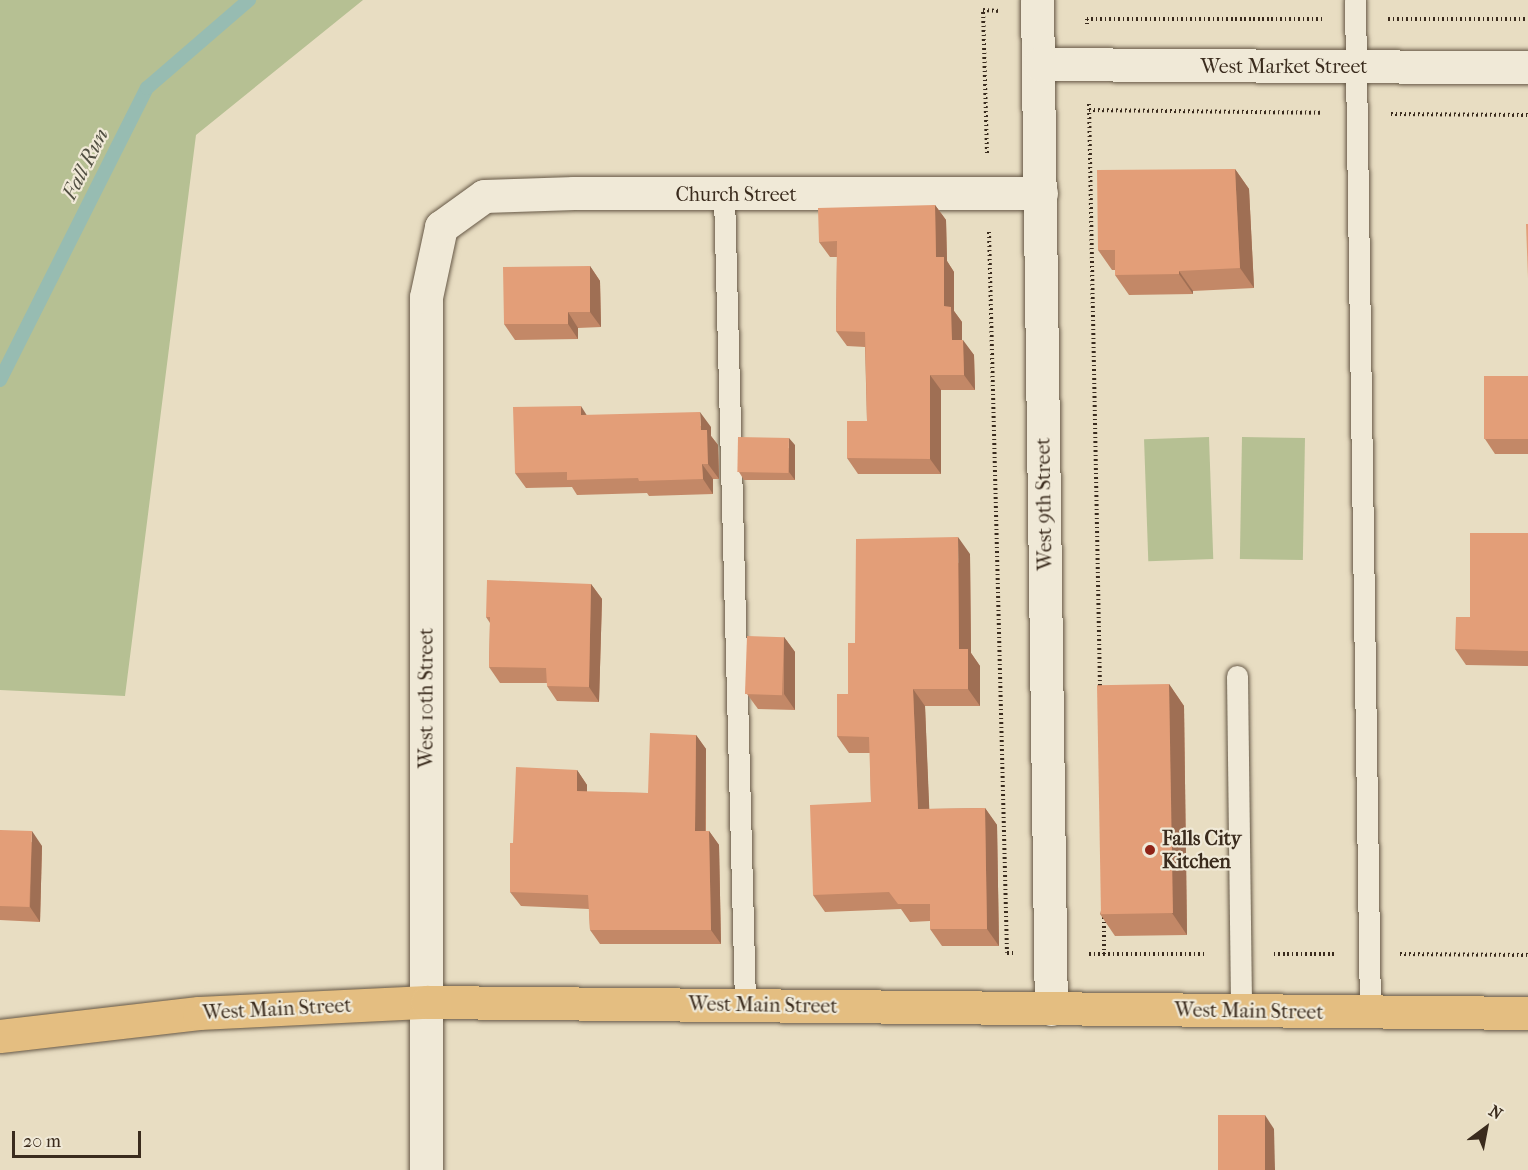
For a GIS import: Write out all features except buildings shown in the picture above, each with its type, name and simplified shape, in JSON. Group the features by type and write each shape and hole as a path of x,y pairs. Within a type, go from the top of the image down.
{"main road":[{"name":"West Main Street","path":"1,1036 199,1013 427,1002 1528,1013"}],"street":[{"name":"West 9th Street","path":"1037,0 1046,765 1052,1009"},
{"name":"West Market Street","path":"1039,64 1528,67"},
{"name":"Church Street","path":"441,227 484,196 574,193 724,195 1041,193"},
{"name":"West 10th Street","path":"426,1170 426,297 441,227"}],"lane":[{"path":"1355,9 1370,1012"},
{"path":"724,195 745,1005"},
{"path":"1237,676 1241,1011"}],"path":[{"path":"1100,692 1087,19 1355,9 1528,19"},
{"path":"1089,110 1528,115"},
{"path":"1104,906 1104,954 1528,955"}],"green space":[{"path":"0,0 363,0 196,135 125,696 0,690"},
{"path":"1209,437 1213,559 1148,561 1144,439"},
{"path":"1242,437 1305,438 1303,560 1240,559"}],"waterway":[{"name":"Fall Run","path":"0,380 147,88 249,0"}],"place":[{"name":"Falls City Kitchen","path":"1150,850"}]}
